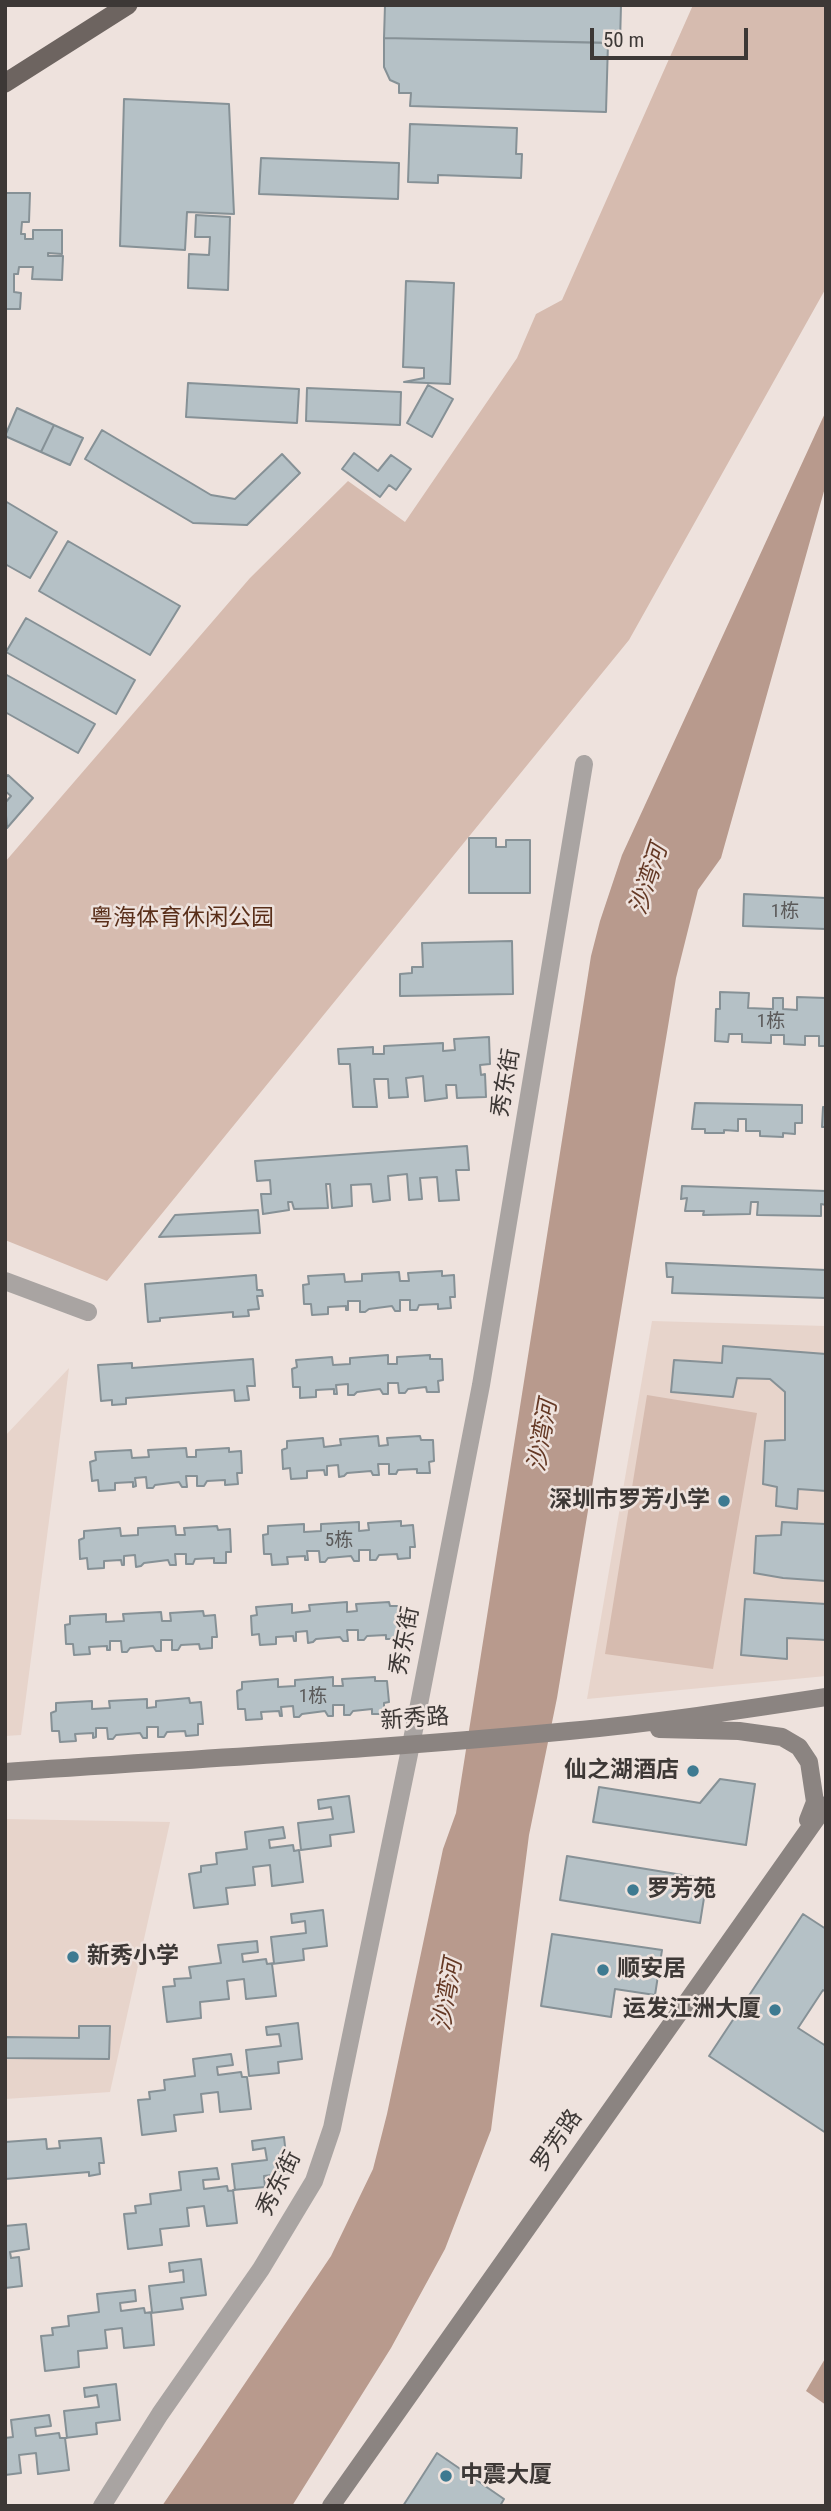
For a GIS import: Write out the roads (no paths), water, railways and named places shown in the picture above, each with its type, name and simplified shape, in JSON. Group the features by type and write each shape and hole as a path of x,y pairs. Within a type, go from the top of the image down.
{"highway":[{"path":"5,83 128,5"}],"main road":[{"name":"新秀路","path":"5,1772 411,1745 572,1731 826,1697"},
{"path":"593,1728 739,1731 782,1737 799,1747 809,1762 813,1780 815,1802 798,1844"},
{"name":"罗芳路","path":"331,2506 826,1805"}],"street":[{"name":"秀东街","path":"102,2506 160,2414 261,2269 314,2181 332,2128 411,1745 481,1385 584,764"},
{"path":"5,1282 88,1312"}],"water":[{"name":"沙湾河","path":"826,411 826,484 721,858 698,890 676,978 557,1698 529,1835 491,2130 445,2249 391,2348 292,2506 162,2506 331,2256 373,2169 443,1849 456,1813 591,956 600,921 622,855"}],"place":[{"name":"深圳市罗芳小学","path":"724,1501"},
{"name":"仙之湖酒店","path":"693,1771"},
{"name":"罗芳苑","path":"633,1890"},
{"name":"新秀小学","path":"73,1957"},
{"name":"顺安居","path":"603,1970"},
{"name":"运发江洲大厦","path":"775,2010"},
{"name":"中震大厦","path":"446,2476"}],"park label":[{"name":"粤海体育休闲公园","path":"182,919"}]}
